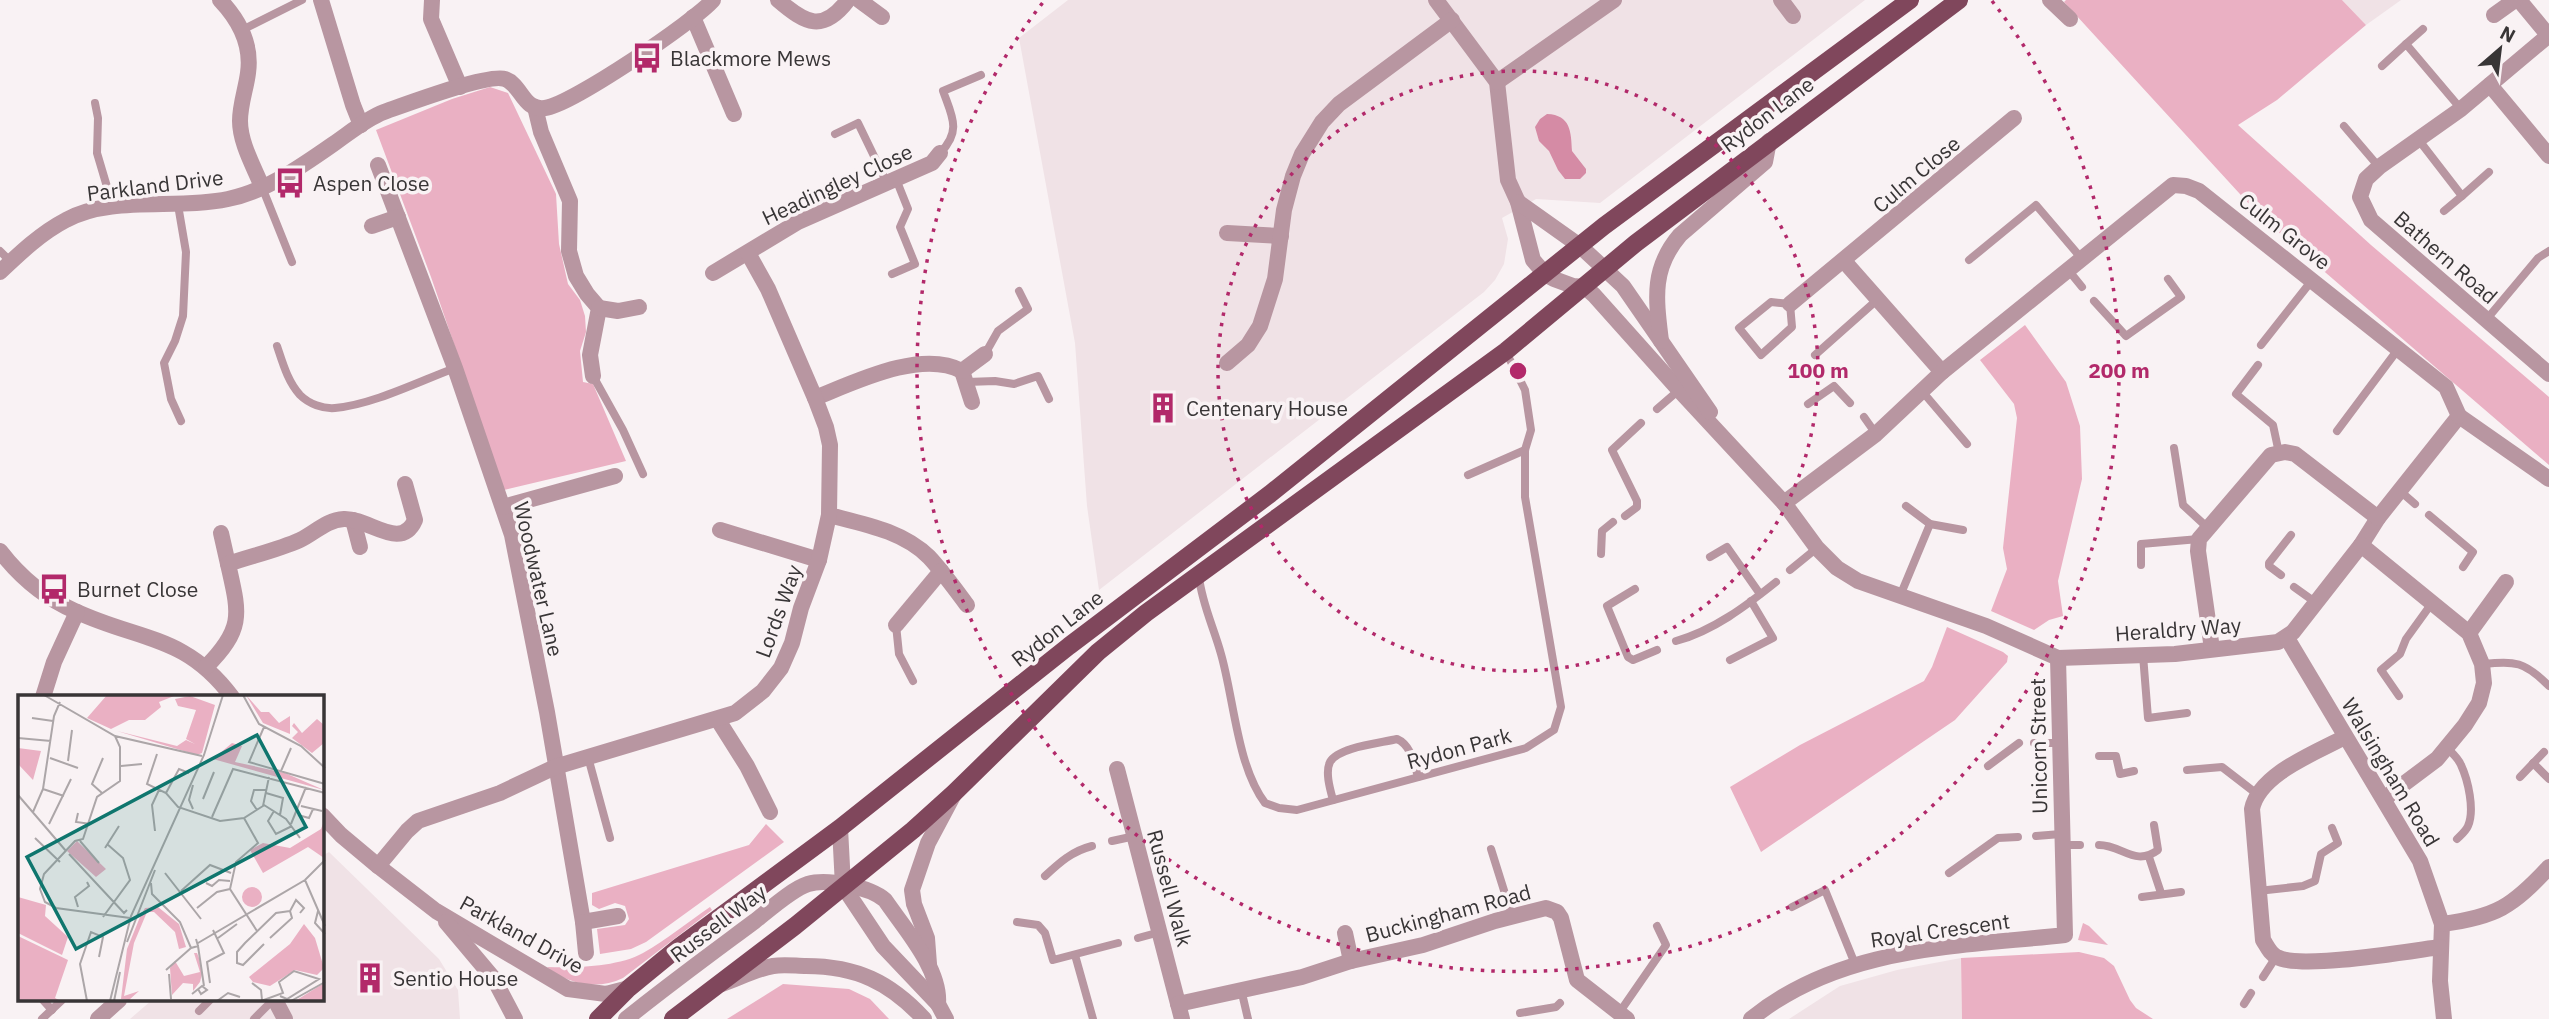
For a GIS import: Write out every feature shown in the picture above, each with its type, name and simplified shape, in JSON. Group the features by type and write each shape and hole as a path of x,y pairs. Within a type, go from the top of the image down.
{"main road":[{"name":"Rydon Lane","path":"598,1019 629,988 679,947 839,828 1069,646 1270,494 1580,246 1910,0"},
{"name":"Rydon Lane","path":"673,1019 914,830 1098,652 1198,574 1506,351 1605,269 1769,141 1959,0"}],"street":[{"path":"220,0 242,30 248,55 240,124 262,187"},
{"path":"321,0 361,125"},
{"path":"432,0 431,19 460,87"},
{"path":"778,0 802,18 814,22 823,22 834,17 848,0"},
{"path":"859,0 882,17"},
{"path":"1436,0 1497,82 1508,180 1518,202 1533,260 1545,274 1573,286 1585,287"},
{"path":"1497,82 1614,0"},
{"path":"1781,0 1793,16"},
{"name":"Bathern Road","path":"2494,15 2517,0 2549,35 2461,109 2379,167 2366,179 2360,197 2371,220 2549,374"},
{"path":"639,307 618,311 599,308 576,276 569,251 570,201 541,132 534,107 545,108 567,102 633,60 693,17 709,2"},
{"path":"2053,2 2070,19"},
{"path":"693,17 734,114"},
{"path":"1227,363 1248,345 1260,326 1275,279 1284,210 1293,176 1302,154 1322,122 1339,104 1452,20"},
{"name":"Parkland Drive","path":"4,262 67,219 113,207 178,205 228,199 262,187 381,113 460,87 502,77 509,80 534,107"},
{"path":"2490,85 2549,156"},
{"name":"Culm Close","path":"1790,304 2014,118"},
{"name":"Heraldry Way","path":"1661,343 1657,305 1658,279 1669,247 1765,162 1769,141"},
{"name":"Headingley Close","path":"713,273 798,222 932,163 940,153"},
{"name":"Woodwater Lane","path":"378,165 455,368 512,536 572,855 586,953"},
{"name":"Culm Grove","path":"1784,503 1876,434 1942,372 2174,186 2186,186 2199,191 2399,348 2446,387 2459,416"},
{"path":"1518,202 1580,246 1605,269"},
{"path":"372,226 398,217"},
{"path":"1227,233 1281,236"},
{"name":"Lords Way","path":"378,866 418,821 500,793 555,767 718,720 751,703 773,682 787,658 801,608 819,560 829,514 830,445 815,398 768,289 748,253"},
{"path":"1844,261 1942,372"},
{"name":"Heraldry Way","path":"1605,269 1623,286 1707,407 1725,438"},
{"name":"Heraldry Way","path":"1585,287 1784,503 1817,548 1846,575 1986,626 2058,658 2175,654 2278,642 2287,638"},
{"path":"593,376 590,355 599,308"},
{"path":"965,377 985,354"},
{"path":"815,398 883,371 900,367 946,366 965,377 972,402"},
{"path":"2287,638 2459,416 2549,479"},
{"path":"2212,649 2197,551 2203,534 2271,455 2295,454 2378,518"},
{"path":"503,507 615,476"},
{"path":"228,564 301,540 335,520 353,520 373,525 393,535 407,530 413,526 415,520 405,484"},
{"path":"829,514 866,524 904,539 929,557 967,605"},
{"path":"353,520 360,547"},
{"path":"720,530 819,560"},
{"path":"206,667 225,646 238,610 221,533"},
{"path":"2361,545 2469,633 2482,664 2484,682 2479,703 2437,759 2385,798"},
{"path":"0,551 36,588 77,612 167,644 206,667 230,695"},
{"path":"896,625 941,572"},
{"path":"2469,633 2506,582"},
{"path":"44,695 54,662 77,612"},
{"name":"Walsingham Road","path":"2287,638 2345,737 2385,798 2420,861 2442,924 2440,981 2444,1019"},
{"name":"Unicorn Street","path":"2058,658 2065,935"},
{"path":"718,720 747,766 769,812"},
{"path":"2345,737 2268,781 2257,794 2252,809 2263,940 2276,957 2291,962 2314,962 2440,947"},
{"name":"Russell Walk","path":"1116,769 1180,1011"},
{"name":"Russell Way","path":"929,964 927,938 914,904 912,890 928,843 954,793"},
{"name":"Parkland Drive","path":"324,817 341,835 436,911 568,989 606,994 629,988"},
{"name":"Russell Way","path":"839,828 843,886 883,946 938,1004 946,1019"},
{"path":"2442,924 2493,914 2512,902 2549,867"},
{"name":"Russell Way","path":"626,1019 807,884 825,881 861,887 876,892 885,900 929,964 939,991 938,1004"},
{"path":"2537,881 2549,892"},
{"name":"Buckingham Road","path":"1180,1011 1241,989 1302,977 1546,908 1557,912 1561,918 1575,983 1623,1016"},
{"name":"Parkland Drive","path":"436,911 494,979 515,1019"},
{"path":"583,922 618,916"},
{"name":"Buckingham Road","path":"1345,933 1351,961"},
{"name":"Royal Crescent","path":"1751,1019 1783,997 1830,972 1855,964 1924,950 2065,935"},
{"path":"716,986 774,966 828,966 857,972 883,984 908,1002 925,1019"},
{"path":"98,1019 117,1002"},
{"path":"275,1002 285,1019"}],"lane":[{"path":"242,30 302,0"},
{"path":"2382,66 2423,29"},
{"path":"2406,44 2461,109"},
{"path":"940,153 953,136 955,123 943,90 981,75"},
{"path":"95,103 98,118 97,153 113,207"},
{"path":"835,134 858,123 908,209 900,227 915,264 892,275"},
{"path":"2344,126 2379,167"},
{"path":"2418,139 2462,196"},
{"path":"2444,211 2489,172"},
{"path":"262,187 292,262"},
{"path":"178,205 186,253 183,316 164,363 171,399 181,421"},
{"path":"1969,260 2036,205 2083,260"},
{"path":"2486,320 2538,258 2549,251"},
{"path":"2069,271 2082,287"},
{"path":"2094,301 2126,336 2181,296 2168,279"},
{"path":"2261,345 2313,279"},
{"path":"985,354 998,331 1028,309 1019,291"},
{"path":"1815,355 1877,300"},
{"path":"1771,302 1790,304 1792,327 1761,355 1739,328 1771,302"},
{"path":"277,346 289,381 302,397 312,405 332,409 359,404 455,368"},
{"path":"2337,431 2399,348"},
{"name":"Rydon Park","path":"1198,574 1202,597 1221,654 1248,773 1265,803 1297,810 1526,748 1554,730 1561,707 1525,498 1525,450 1531,430 1525,390 1506,351"},
{"path":"2258,365 2236,394 2273,425 2279,453"},
{"path":"593,376 623,430 643,474"},
{"path":"965,377 1014,384 1038,376 1049,399"},
{"path":"1808,404 1834,386 1850,403"},
{"path":"1657,409 1679,390"},
{"path":"1921,390 1967,444"},
{"path":"1864,417 1876,434"},
{"path":"1625,516 1637,507 1637,501 1612,450 1641,423"},
{"path":"2141,565 2141,544 2203,534 2183,505 2174,448"},
{"path":"1468,475 1525,450"},
{"path":"2400,491 2415,504"},
{"path":"1906,506 1930,524 1962,530"},
{"path":"2429,515 2473,552 2463,567"},
{"path":"1601,554 1602,531 1613,522"},
{"path":"1900,596 1930,524"},
{"path":"2281,575 2269,566 2269,563 2291,535"},
{"path":"1710,557 1727,547 1760,594"},
{"path":"1790,570 1817,548"},
{"path":"1676,641 1696,636 1776,582"},
{"path":"2294,587 2315,602"},
{"path":"1635,589 1607,606 1628,657 1633,660 1657,650"},
{"path":"1730,660 1773,638 1751,601"},
{"path":"2399,696 2381,670 2400,654 2406,639 2432,603"},
{"path":"896,625 899,654 913,681"},
{"path":"2143,655 2148,718 2187,713"},
{"path":"2482,664 2522,664 2549,685"},
{"path":"1333,800 1328,773 1331,761 1340,752 1397,739 1408,747 1418,777"},
{"path":"1987,766 2019,743"},
{"path":"2034,743 2061,752"},
{"path":"2446,748 2460,762 2467,780 2470,816 2468,827 2457,839"},
{"path":"2520,777 2544,752"},
{"path":"2099,756 2116,756 2120,774 2134,771"},
{"path":"588,757 610,838"},
{"path":"2533,764 2549,779"},
{"path":"2187,770 2222,767 2257,794"},
{"path":"2099,845 2110,845 2127,855 2149,857 2158,850 2154,825"},
{"path":"2258,891 2303,886 2315,881 2321,853 2338,843 2332,828"},
{"path":"1112,841 1135,836"},
{"name":"Unicorn Street","path":"2036,836 2062,840"},
{"name":"Unicorn Street","path":"1949,873 1998,838 2018,837"},
{"path":"2062,840 2080,845"},
{"path":"1045,876 1063,859 1092,846"},
{"path":"1491,849 1512,916"},
{"path":"2149,857 2161,893"},
{"path":"1792,907 1825,890 1855,964"},
{"path":"2142,897 2181,891"},
{"path":"1017,922 1038,925 1045,933 1053,960 1118,943"},
{"name":"Buckingham Road","path":"1623,1016 1666,945 1657,926"},
{"path":"1138,938 1160,932"},
{"path":"1075,955 1093,1019"},
{"path":"2263,977 2276,957"},
{"path":"1241,989 1248,1019"},
{"path":"2244,1004 2251,993"},
{"path":"45,1002 52,1010"},
{"path":"42,1019 60,1002"},
{"path":"200,1011 208,1002"},
{"path":"254,1019 272,1002"},
{"path":"1520,1013 1556,1007 1560,1003"}],"shaded area":[{"path":"1068,0 1865,0 1600,203 1536,199 1502,218 1508,239 1504,264 1484,292 1099,590 1087,506 1075,343 1019,38"},
{"path":"2342,0 2401,0 2366,25"},
{"path":"2342,0 2366,25 2277,100 2238,125 2371,245 2549,397 2549,465 2261,217 2064,2"},
{"path":"490,87 508,93 556,194 559,244 568,284 580,300 585,316 586,332 580,351 583,382 593,384 626,461 504,490 431,277 376,130 452,99"},
{"path":"1547,114 1561,118 1568,126 1572,151 1586,169 1580,179 1565,179 1549,151 1539,141 1535,127"},
{"path":"2025,325 2066,382 2080,426 2082,479 2058,581 2063,616 2049,620 2034,630 1991,611 2007,569 2003,548 2017,418 2014,404 1980,360"},
{"path":"1947,627 2003,652 2008,656 2007,662 1955,720 1761,852 1730,787 1800,745 1924,681"},
{"path":"766,824 784,842 646,942 631,949 600,954 597,929 625,925 629,919 625,906 615,903 599,909 592,905 592,893 749,845"},
{"path":"329,852 439,959 458,990 460,1019 130,1019 150,1002 324,1002 324,855"},
{"path":"710,907 712,910 623,978 613,982 594,985 574,982 547,967 596,966 633,958"},
{"path":"2083,923 2089,926 2108,945 2078,940"},
{"path":"2079,952 2104,958 2114,966 2130,1000 2136,1008 2153,1019 1962,1019 1961,958"},
{"path":"1961,958 1962,1019 1789,1019 1840,986 1897,970"},
{"path":"783,984 849,989 870,999 889,1019 727,1019"}],"place":[{"name":"Blackmore Mews","path":"647,58"},
{"name":"Aspen Close","path":"290,183"},
{"name":"Centenary House","path":"1163,408"},
{"name":"Burnet Close","path":"54,589"},
{"name":"Sentio House","path":"370,978"}]}
